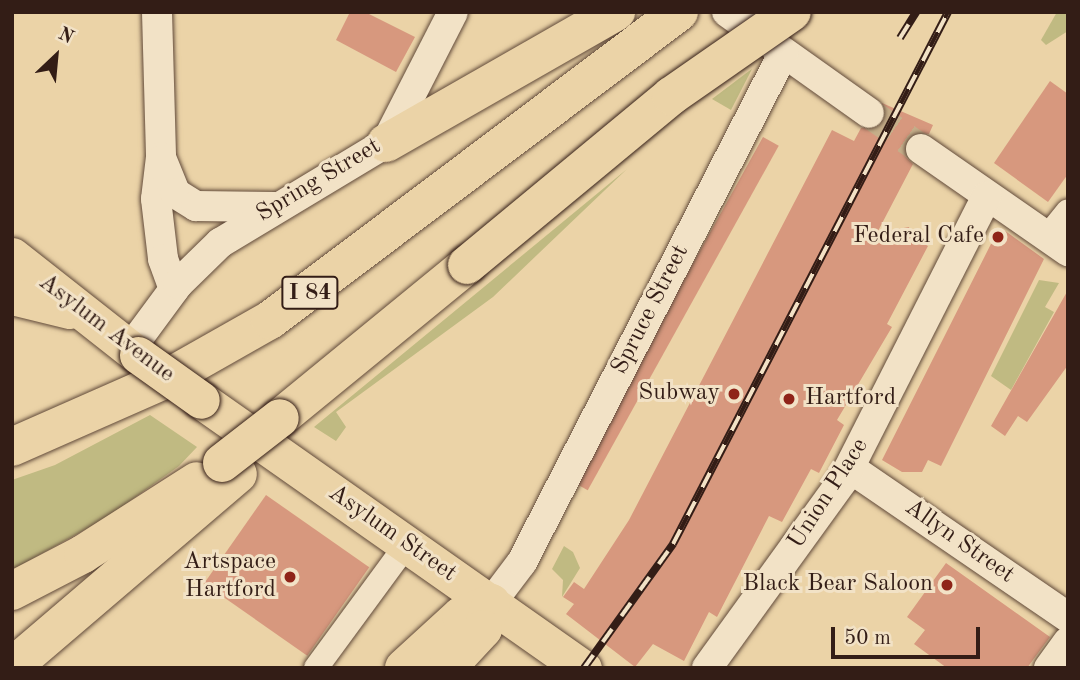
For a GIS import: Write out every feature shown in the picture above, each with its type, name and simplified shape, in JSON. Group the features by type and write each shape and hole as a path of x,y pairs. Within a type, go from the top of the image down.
{"highway":[{"path":"386,143 616,12"},
{"name":"I 84","path":"12,447 164,380 256,330 680,12"},
{"path":"12,667 230,468 280,418 634,125 792,12"},
{"path":"12,591 230,468"},
{"path":"404,668 461,616 491,603"},
{"path":"447,668 480,632 491,603"}],"main road":[{"name":"Asylum Avenue","path":"12,256 76,312 201,400"},
{"path":"12,296 76,312"},
{"name":"Asylum Street","path":"201,400 583,668"}],"street":[{"path":"157,12 161,157 156,186 160,236 174,289"},
{"name":"Spring Street","path":"134,352 174,289 209,252 275,207 386,143 453,12"},
{"path":"727,12 869,113"},
{"name":"Spruce Street","path":"491,603 522,562 804,12"},
{"path":"921,149 1057,244 1068,211"},
{"path":"161,157 175,193 195,206 275,207"},
{"name":"Union Place","path":"707,668 850,468 987,196"},
{"name":"Allyn Street","path":"850,468 1068,617"},
{"path":"316,668 407,544"},
{"path":"1049,668 1068,642"}],"shaded area":[{"path":"1057,12 1068,12 1068,31 1046,45 1041,40"},
{"path":"752,69 731,110 712,99 745,74"},
{"path":"627,169 493,297 336,412 346,427 336,441 314,427"},
{"path":"1039,280 1059,283 1045,307 1054,312 1011,390 991,376"},
{"path":"150,415 197,447 179,466 106,518 12,570 12,480 55,465"},
{"path":"564,546 573,552 580,568 562,597 563,580 552,569"}],"building":[{"path":"350,12 365,12 415,37 396,72 336,40"},
{"path":"1050,81 1068,94 1068,174 1048,202 994,163"},
{"path":"882,103 933,125 929,134 914,133 906,140 905,156 913,164 877,233 909,227 911,237 928,246 887,324 892,327 837,420 844,425 819,473 811,469 782,522 769,516 717,617 709,612 684,661 653,644 635,667 566,614 574,604 563,597 574,582 584,589 629,520 832,130 854,141 861,128 883,124"},
{"path":"763,137 779,146 588,490 572,482"},
{"path":"1004,230 1044,259 941,466 928,460 922,472 902,472 882,460 997,232"},
{"path":"1068,290 1068,365 1027,422 1018,416 1005,436 991,426"},
{"name":"Artspace Hartford","path":"266,495 369,567 307,656 204,583"},
{"path":"946,563 1050,637 1027,668 947,668 914,644 925,630 907,617"}],"tunnel":[{"path":"869,113 921,149"}],"railway":[{"path":"900,38 916,12"},
{"path":"584,668 673,544 948,12"}],"place":[{"name":"Federal Cafe","path":"998,237"},
{"name":"Subway","path":"734,394"},
{"name":"Hartford","path":"789,399"},
{"name":"Artspace Hartford","path":"290,577"},
{"name":"Black Bear Saloon","path":"947,585"}]}
